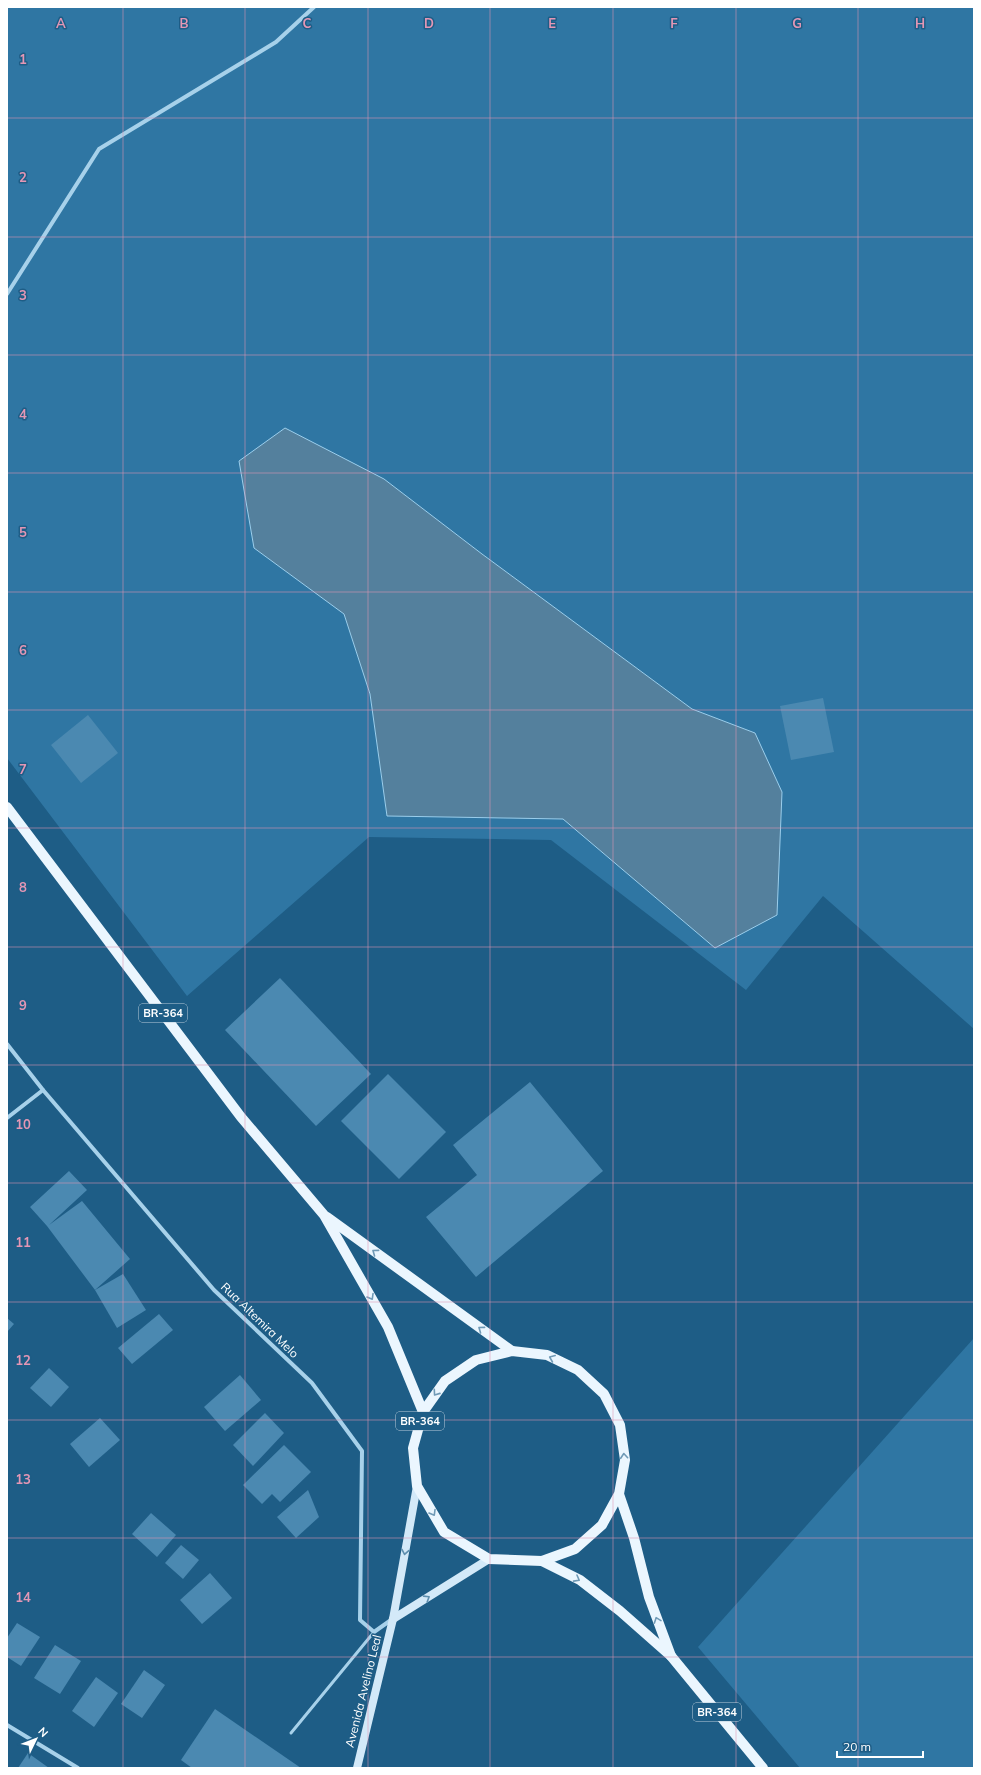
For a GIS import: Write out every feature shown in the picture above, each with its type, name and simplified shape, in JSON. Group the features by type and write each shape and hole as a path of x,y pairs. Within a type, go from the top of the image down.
{"main road":[{"name":"BR-364","path":"7,807 241,1117 324,1215 388,1327 423,1412"},
{"name":"BR-364","path":"324,1215 512,1351"},
{"name":"BR-364","path":"542,1562 575,1548 602,1525 619,1494 626,1460 620,1425 604,1394 578,1370 547,1355 512,1351 476,1360 445,1381 423,1412 413,1448 417,1486 444,1532 489,1559 542,1562 580,1580 620,1611 671,1656 763,1768"},
{"name":"Avenida Avelino Leal","path":"357,1768 393,1619 417,1486"},
{"name":"BR-364","path":"619,1494 634,1538 649,1597 671,1656"},
{"path":"393,1619 489,1559"}],"street":[{"path":"7,294 99,149 276,42 314,7"},
{"name":"Rua Altemira Melo","path":"7,1044 43,1090 214,1290 312,1383 362,1451 360,1620 374,1632"},
{"path":"7,1118 43,1090"},
{"path":"374,1632 393,1619"},
{"path":"7,1725 78,1768"}],"lane":[{"path":"291,1733 374,1632"}],"shaded area":[{"path":"7,7 974,7 974,1029 823,896 746,990 551,840 369,837 187,996 7,758","holes":["384,479 482,554 692,709 755,733 715,948 563,819 387,816 370,694 344,614"]},
{"path":"285,428 384,479 482,554 692,709 755,733 782,792 777,915 715,948 563,819 387,816 370,694 344,614 254,548 239,461"},
{"path":"974,1338 974,1768 800,1768 698,1647"}],"building":[{"path":"823,698 834,752 791,760 780,706"},
{"path":"88,715 118,753 81,783 51,745"},
{"path":"280,978 371,1074 316,1126 225,1030"},
{"path":"388,1074 446,1132 399,1179 341,1121"},
{"path":"530,1082 603,1171 476,1277 426,1217 477,1175 453,1145"},
{"path":"69,1171 87,1190 49,1225 82,1201 130,1259 95,1290 47,1226 30,1207"},
{"path":"123,1274 146,1310 117,1328 95,1290"},
{"path":"159,1314 173,1330 132,1364 118,1348"},
{"path":"7,1318 14,1324 7,1332"},
{"path":"49,1368 69,1387 51,1407 30,1388"},
{"path":"240,1375 261,1400 225,1431 204,1407"},
{"path":"265,1413 284,1433 253,1466 233,1445"},
{"path":"100,1418 120,1440 89,1467 70,1444"},
{"path":"284,1445 311,1472 280,1502 272,1494 262,1504 243,1485"},
{"path":"308,1490 319,1517 296,1538 277,1517"},
{"path":"151,1513 176,1535 157,1557 132,1534"},
{"path":"181,1545 199,1560 183,1579 165,1563"},
{"path":"210,1573 232,1598 202,1624 180,1600"},
{"path":"17,1623 40,1637 21,1666 7,1657 7,1638"},
{"path":"55,1645 81,1661 60,1694 34,1678"},
{"path":"144,1670 165,1685 142,1718 121,1704"},
{"path":"96,1677 118,1693 94,1727 72,1711"},
{"path":"215,1709 301,1768 192,1768 181,1760"},
{"path":"28,1753 49,1768 18,1768"}]}
